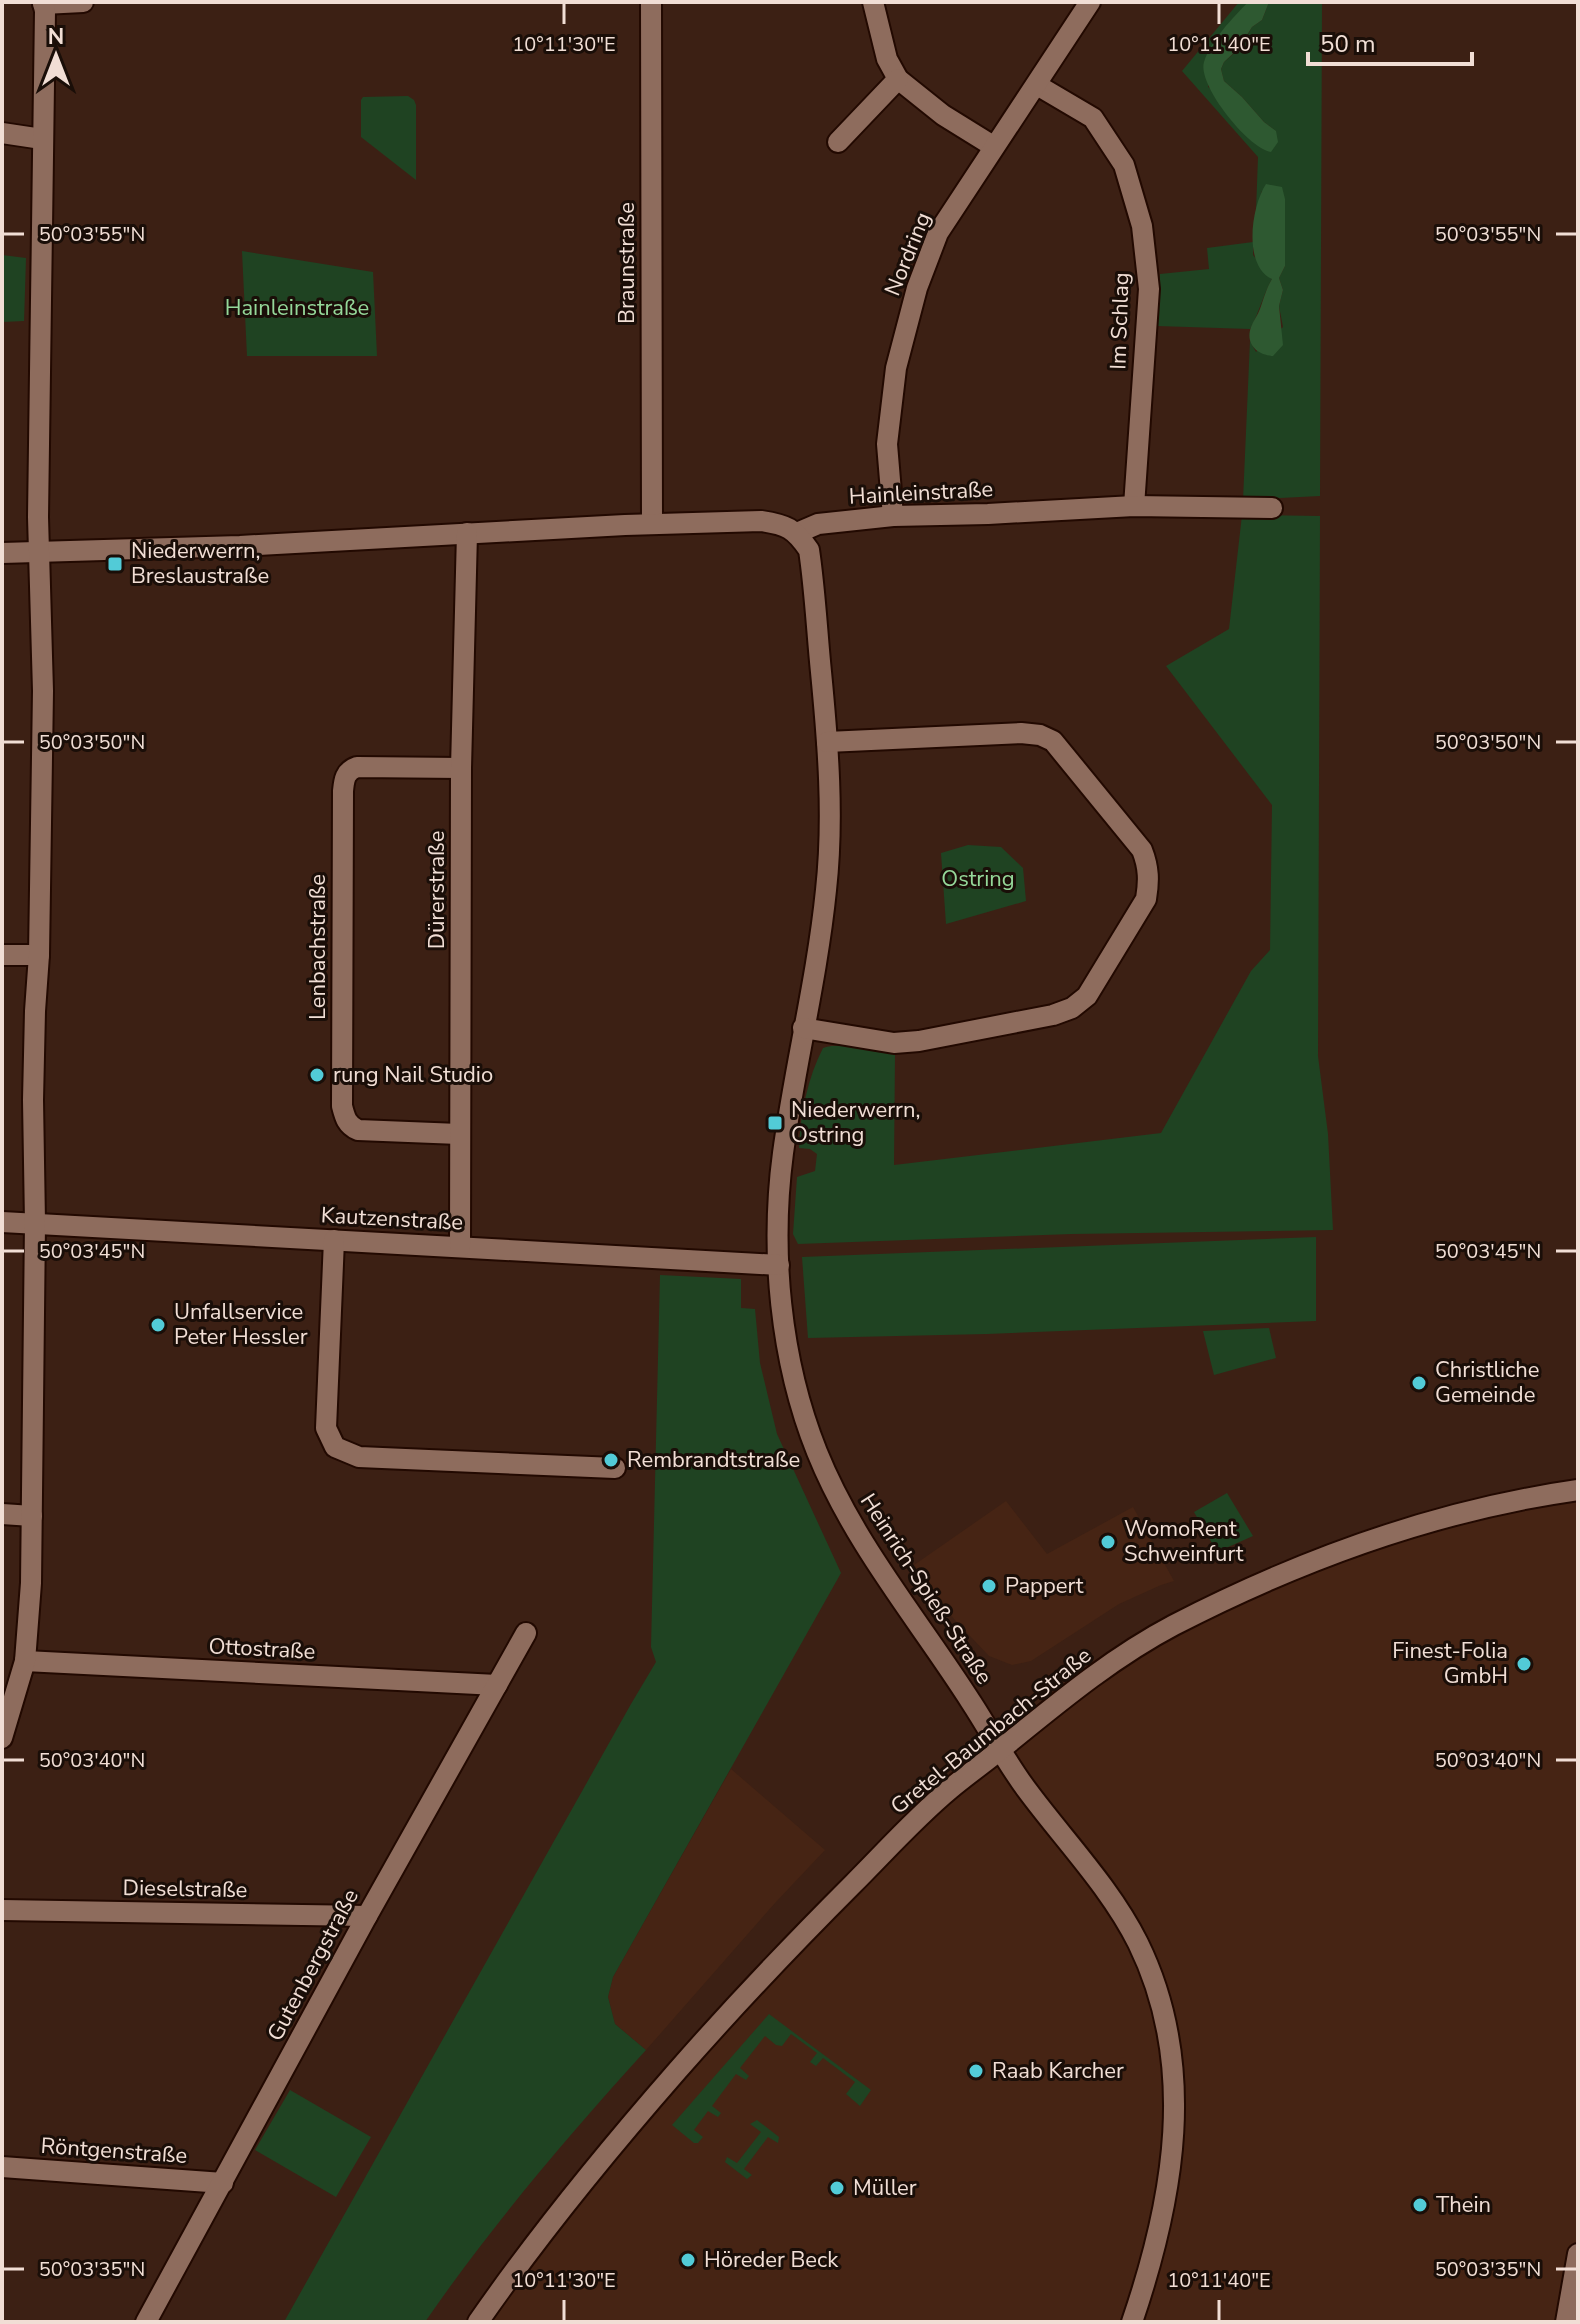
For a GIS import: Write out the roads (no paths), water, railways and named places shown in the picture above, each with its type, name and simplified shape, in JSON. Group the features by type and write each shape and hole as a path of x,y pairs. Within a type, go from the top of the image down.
{"street":[{"path":"2,1738 25,1661 31,1583 34,1085 43,682 39,550 43,3 83,2"},
{"name":"Braunstraße","path":"651,2 652,524"},
{"path":"873,2 887,59 898,79 943,115 993,146"},
{"name":"Nordring","path":"893,516 887,444 899,350 917,288 938,233 1090,2"},
{"path":"838,142 898,79"},
{"name":"Im Schlag","path":"1037,85 1093,118 1124,165 1142,226 1149,289 1134,506"},
{"path":"2,133 42,139"},
{"name":"Hainleinstraße","path":"797,533 818,524 893,516 1134,506 1272,508"},
{"path":"2,553 240,546 761,521 782,524 797,533 809,550 812,570 827,742 829,831 827,884 819,949 782,1158 779,1265"},
{"name":"Dürerstraße","path":"460,1247 461,768 467,533"},
{"path":"803,1028 894,1043 1053,1015 1072,1008 1087,996 1146,899 1149,883 1142,850 1053,741 1040,735 1021,733 827,742"},
{"name":"Lenbachstraße","path":"459,1134 358,1130 345,1119 342,1106 343,791 345,776 357,767 461,768"},
{"path":"2,955 39,955"},
{"name":"Kautzenstraße","path":"2,1222 779,1265"},
{"path":"334,1240 326,1428 335,1447 359,1457 615,1468"},
{"name":"Heinrich-Spieß-Straße","path":"779,1265 781,1302 802,1408 816,1451 865,1546 1028,1791 1113,1902 1138,1944 1158,1996 1171,2046 1176,2099 1168,2186 1132,2322"},
{"name":"Gretel-Baumbach-Straße","path":"478,2322 556,2215 618,2139 772,1965 908,1827 949,1790 1120,1657 1173,1625 1289,1571 1350,1547 1438,1520 1578,1490"},
{"path":"2,1514 32,1516"},
{"name":"Gutenbergstraße","path":"146,2322 367,1916 526,1633"},
{"name":"Ottostraße","path":"25,1661 497,1685"},
{"name":"Dieselstraße","path":"2,1910 367,1916"},
{"name":"Röntgenstraße","path":"2,2167 223,2183"},
{"path":"1566,2322 1578,2254"}],"place":[{"name":"Niederwerrn, Breslaustraße","path":"115,564"},
{"name":"rung Nail Studio","path":"317,1075"},
{"name":"Niederwerrn, Ostring","path":"775,1123"},
{"name":"Unfallservice Peter Hessler","path":"158,1325"},
{"name":"Christliche Gemeinde","path":"1419,1383"},
{"name":"Rembrandtstraße","path":"611,1460"},
{"name":"WomoRent Schweinfurt","path":"1108,1542"},
{"name":"Pappert","path":"989,1586"},
{"name":"Finest-Folia GmbH","path":"1524,1664"},
{"name":"Raab Karcher","path":"976,2071"},
{"name":"Müller","path":"837,2188"},
{"name":"Thein","path":"1420,2205"},
{"name":"Höreder Beck","path":"688,2260"}],"park label":[{"name":"Ostring","path":"978,879"}]}
